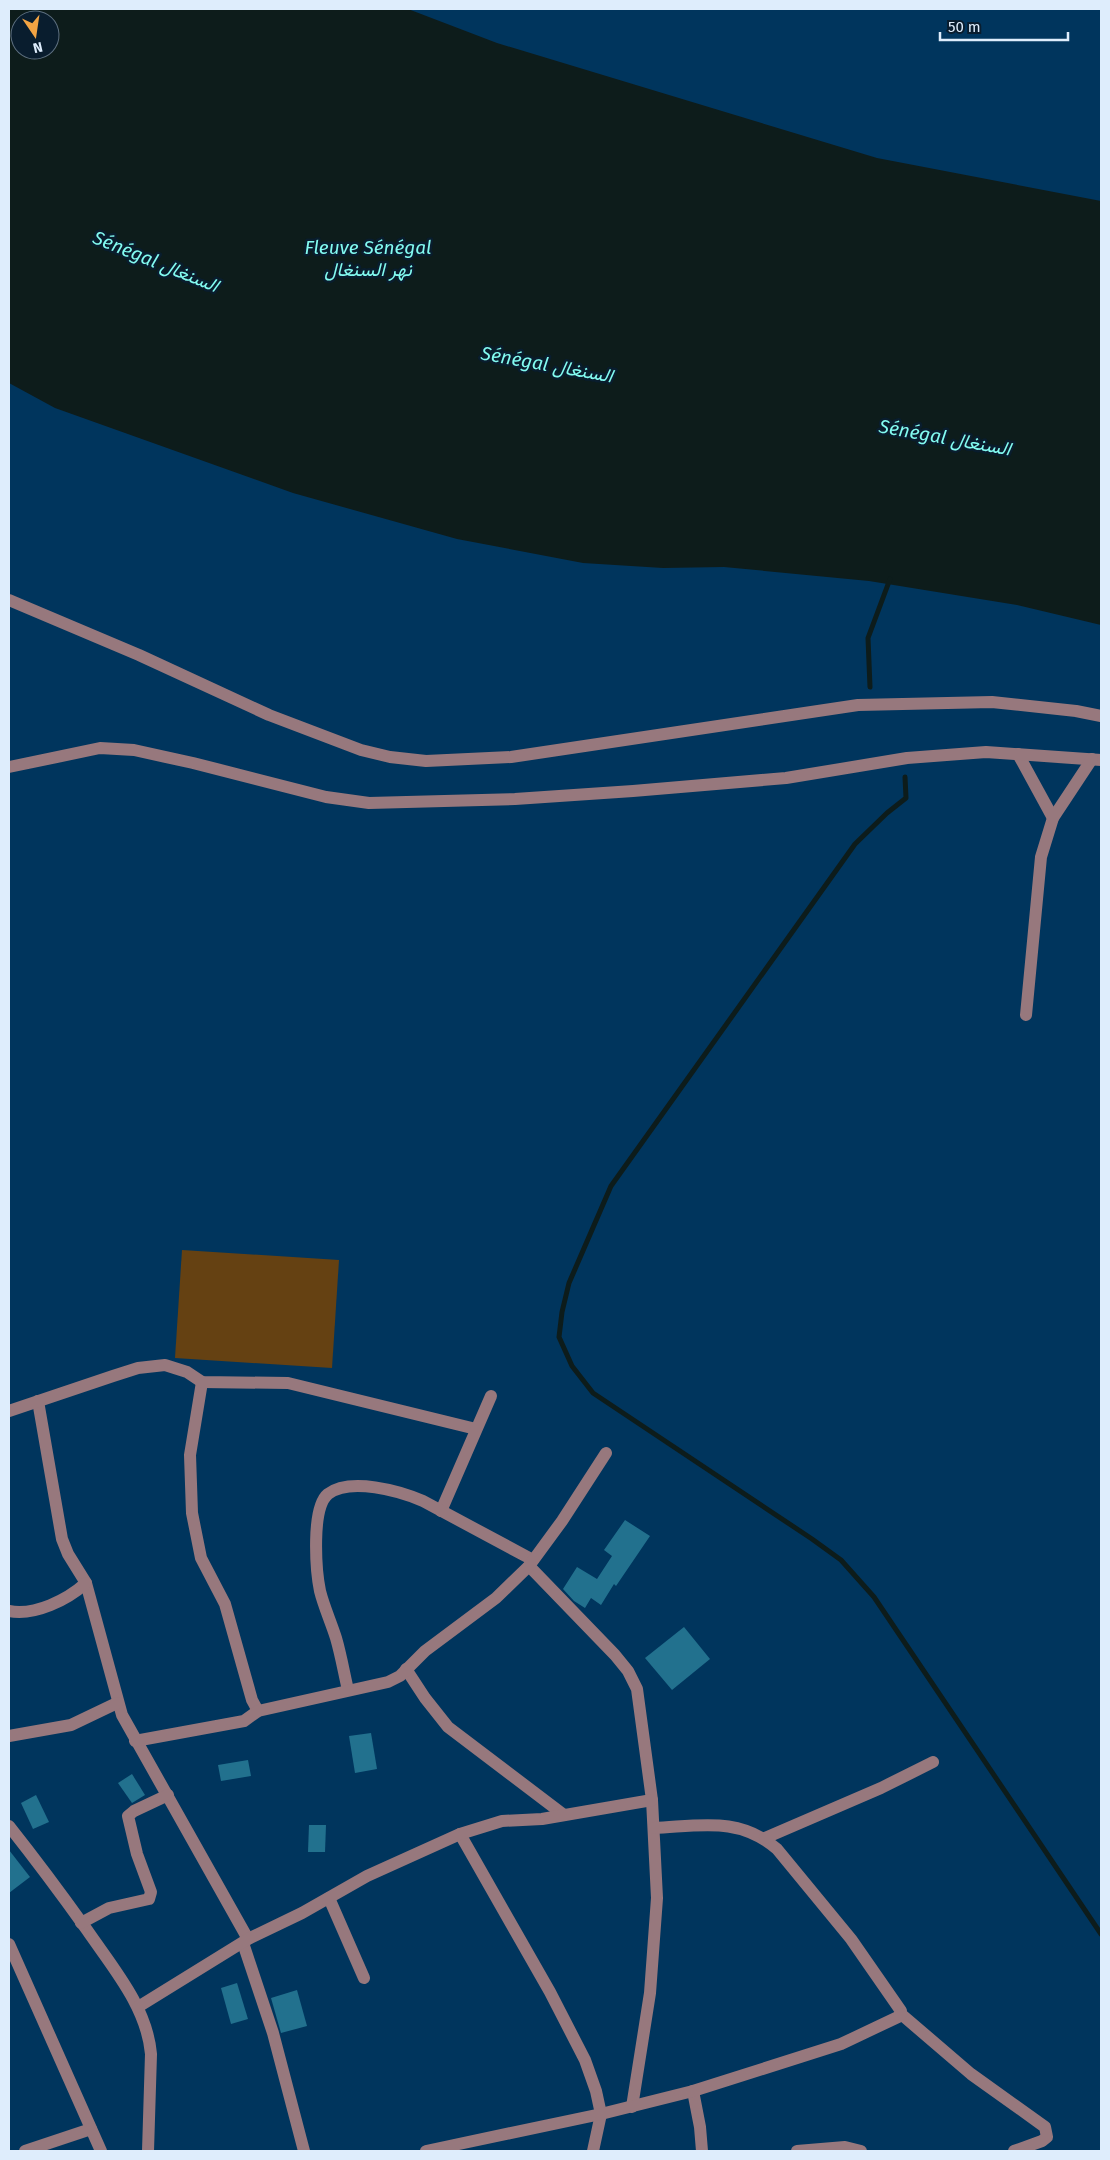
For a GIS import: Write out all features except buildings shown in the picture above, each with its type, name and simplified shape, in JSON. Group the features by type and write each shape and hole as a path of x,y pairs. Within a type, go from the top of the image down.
{"street":[{"path":"9,600 139,655 269,715 361,750 399,758 426,761 468,760 548,752 858,705 992,702 1076,711 1101,716"},
{"path":"9,767 100,748 134,750 326,797 368,803 515,799 786,778 907,758 986,752 1097,759"},
{"path":"1018,754 1053,818"},
{"path":"1026,1015 1041,857 1053,818 1097,759"},
{"path":"9,1411 130,1371 164,1365 187,1372 202,1382 288,1383 476,1429"},
{"path":"202,1382 190,1455 192,1513 195,1531 203,1564 224,1604 252,1700 258,1711"},
{"path":"441,1511 491,1396"},
{"path":"38,1401 62,1539 68,1554 86,1583 105,1648 117,1703 246,1941 273,2033 304,2151"},
{"path":"136,1741 244,1721 258,1711 395,1679 437,1642 496,1598 531,1563 606,1453"},
{"path":"348,1690 336,1639 320,1590 316,1536 321,1504 327,1495 349,1486 405,1493 441,1511 531,1563 615,1655 628,1672 637,1689 652,1800 656,1930 650,1993 632,2107"},
{"path":"9,1611 27,1611 48,1606 75,1592 86,1583"},
{"path":"406,1669 425,1698 448,1727 564,1815"},
{"path":"9,1736 71,1725 117,1703"},
{"path":"765,1838 881,1788 933,1762"},
{"path":"82,1923 109,1908 149,1899 151,1892 137,1854 128,1816 131,1812 168,1795"},
{"path":"138,2007 246,1941 388,1866 460,1834 502,1821 542,1819 652,1800"},
{"path":"654,1828 724,1824 745,1829 765,1838 777,1849 851,1939 901,2014 971,2074 1045,2127 1047,2137 1042,2141 1014,2151"},
{"path":"9,1826 82,1923 138,2007 150,2040 151,2054 148,2151"},
{"path":"460,1834 579,2048 593,2082 601,2114 593,2151"},
{"path":"329,1898 364,1978"},
{"path":"9,1944 100,2151"},
{"path":"426,2151 601,2114 692,2091 841,2044 901,2014"},
{"path":"692,2091 700,2127 702,2151"},
{"path":"25,2151 91,2129"},
{"path":"797,2151 845,2147 861,2151"}],"shaded area":[{"path":"182,1250 339,1260 332,1368 175,1358"}],"water":[{"name":"Fleuve Sénégal نهر السنغال","path":"9,9 408,9 497,43 877,158 1101,201 1101,625 1017,605 869,581 724,567 663,568 583,563 457,539 293,493 55,408 9,383"}],"waterway":[{"path":"870,687 868,638 890,579"},
{"path":"905,777 906,798 887,813 855,844 611,1186 569,1283 562,1312 559,1337 572,1366 593,1393 841,1560 874,1597 1101,1934"}],"water label":[{"name":"Sénégal السنغال","path":"156,261"},
{"name":"Sénégal السنغال","path":"547,364"},
{"name":"Sénégal السنغال","path":"945,437"}]}
